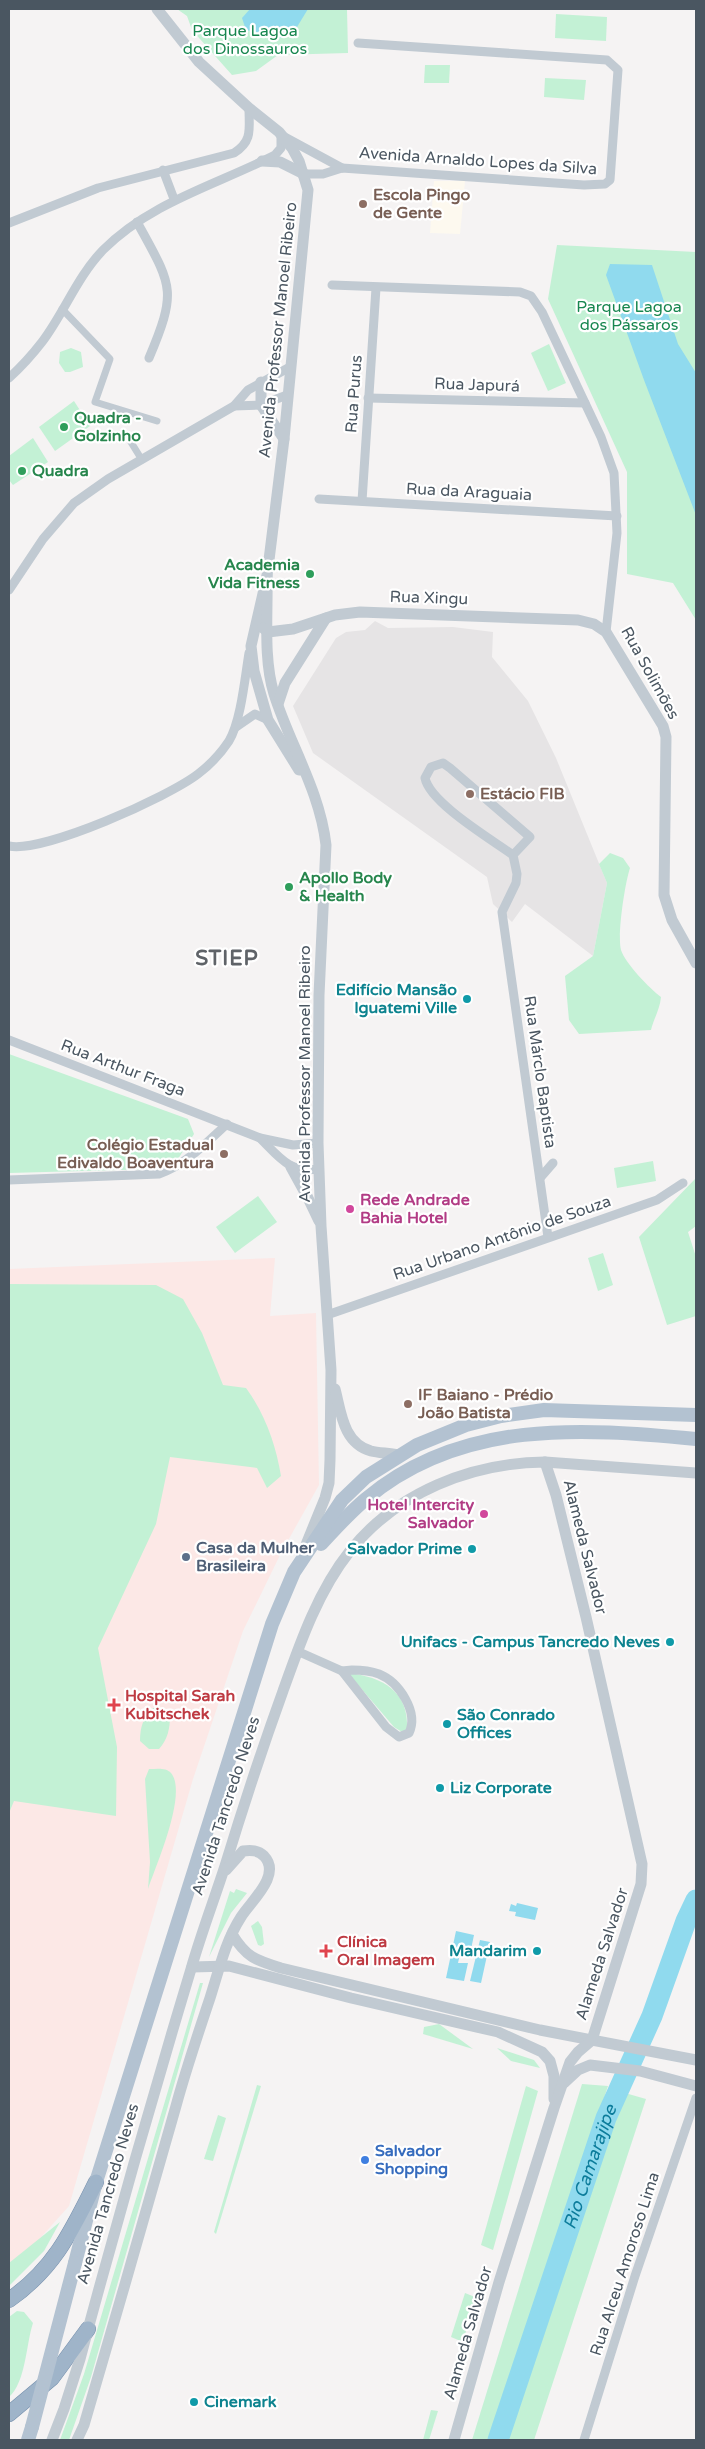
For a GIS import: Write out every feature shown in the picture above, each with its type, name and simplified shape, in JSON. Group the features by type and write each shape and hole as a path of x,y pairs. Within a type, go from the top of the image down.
{"highway":[{"path":"9,2300 57,2256 96,2182"},
{"path":"14,2410 52,2378 88,2329"}],"main road":[{"name":"Avenida Tancredo Neves","path":"30,2434 96,2182 270,1630 294,1572 342,1500 366,1477 398,1455 433,1437 466,1425 501,1416 544,1410 696,1415"},
{"name":"Avenida Tancredo Neves","path":"294,1572 367,1498 400,1476 430,1460 468,1446 509,1436 560,1431 617,1432 696,1439"},
{"path":"9,2420 14,2410"}],"street":[{"name":"Avenida Professor Manoel Ribeiro","path":"157,9 166,14 200,62 281,135 292,148 304,174 308,201 284,439 267,576 251,646 254,671 268,720 296,767 308,781"},
{"name":"Avenida Arnaldo Lopes da Silva","path":"342,168 584,185 604,184 610,180 618,70 606,60 358,43"},
{"path":"9,223 98,188 234,153 244,147 249,132 249,108"},
{"path":"9,378 43,341 62,309 102,251 137,222 174,199 262,161 278,152 281,148 281,135 342,168"},
{"path":"262,161 280,162 304,174 323,174 342,168"},
{"path":"163,170 174,199"},
{"path":"137,222 162,267 168,289 167,314 149,358"},
{"path":"332,285 376,288"},
{"name":"Rua Solimões","path":"376,288 527,293 542,312 609,456 614,473 617,516 612,587 606,632 663,726 666,737 664,895 669,914 696,963"},
{"name":"Rua Purus","path":"362,501 376,288"},
{"path":"62,309 110,359 95,402 157,421"},
{"path":"9,590 63,513 87,493 234,406 242,395 261,382 290,367"},
{"path":"261,382 261,405 284,439"},
{"path":"234,406 261,405 287,395"},
{"name":"Rua Japurá","path":"368,398 585,403"},
{"path":"129,440 142,460"},
{"name":"Rua da Araguaia","path":"319,499 617,516"},
{"name":"Avenida Professor Manoel Ribeiro","path":"267,576 269,670 278,704 320,812 326,845 319,995 318,1143 321,1226 331,1370 328,1483 325,1498 294,1572"},
{"name":"Rua Xingu","path":"268,632 293,628 342,613 360,612 578,620 594,624 606,632"},
{"path":"257,618 268,632"},
{"path":"278,704 294,667 326,618"},
{"path":"9,846 29,847 61,838 169,791 198,774 222,751 236,727 251,646"},
{"path":"236,727 255,714 268,720"},
{"path":"443,763 530,837 513,855 436,800 427,787 425,778 432,767 443,763"},
{"name":"Rua Márclo Baptista","path":"513,855 517,874 516,883 502,912 548,1237"},
{"name":"Rua Arthur Fraga","path":"9,1040 260,1138 293,1145 318,1143"},
{"path":"9,1180 159,1174 173,1169 187,1160 227,1124"},
{"name":"Rua Arthur Fraga","path":"260,1138 291,1167"},
{"path":"540,1178 553,1163"},
{"path":"291,1167 306,1171 320,1169"},
{"path":"291,1167 321,1226"},
{"name":"Rua Urbano Antônio de Souza","path":"328,1315 656,1200 683,1183"},
{"name":"Avenida Professor Manoel Ribeiro","path":"331,1370 345,1428 351,1439 360,1447 398,1455"},
{"name":"Avenida Tancredo Neves","path":"52,2440 64,2409 192,1967 252,1776 298,1651 336,1569 351,1549 394,1508 451,1478 488,1468 525,1462 545,1462 696,1473"},
{"name":"Alameda Salvador","path":"454,2440 499,2282 554,2108 570,2062 592,2040 641,1884 642,1864 584,1608 556,1495 545,1462"},
{"path":"298,1651 342,1671 395,1735 404,1736 409,1733 412,1719 408,1706 401,1692 390,1680 378,1674 352,1670 342,1671"},
{"path":"78,2440 219,1965 241,1916 269,1878 270,1869 266,1859 260,1852 243,1851 222,1875"},
{"path":"232,1934 240,1948 249,1957 261,1962 540,2030 696,2060"},
{"path":"192,1967 229,1966 351,1998 498,2032 536,2048 550,2061 554,2076 554,2108"},
{"path":"351,1998 370,1993 386,1997 392,1995"},
{"path":"498,2032 540,2030"},
{"path":"563,2084 578,2070 590,2065 664,2076 696,2086"},
{"name":"Rua Alceu Amoroso Lima","path":"584,2440 635,2276 696,2098"}],"shaded area":[{"path":"434,181 465,181 460,234 430,233"},
{"name":"Estácio FIB","path":"375,621 388,628 453,627 493,632 492,657 528,701 556,758 607,883 593,956 525,904 512,922 493,904 487,877 313,753 293,706 336,638 346,632 365,630"},
{"name":"Hospital Sarah Kubitschek","path":"275,1258 270,1316 316,1313 319,1485 280,1555 243,1631 193,1779 69,2206 9,2273 9,1269"}],"green space":[{"name":"Parque Lagoa dos Dinossauros","path":"177,9 347,9 348,53 278,55 256,71 232,75 192,30 187,16"},
{"path":"556,14 607,17 606,41 555,38"},
{"path":"425,65 450,65 449,83 424,83"},
{"path":"545,78 586,80 584,100 544,97"},
{"name":"Parque Lagoa dos Pássaros","path":"557,245 696,252 696,620 673,583 627,574 627,472 548,299"},
{"path":"549,344 566,383 548,391 531,353"},
{"path":"71,348 81,352 83,367 65,372 59,363 60,352"},
{"name":"Quadra - Golzinho","path":"74,401 90,426 55,451 39,427"},
{"name":"Quadra","path":"33,438 48,462 13,485 9,480 9,456"},
{"path":"610,853 623,858 630,868 622,909 621,950 627,962 638,975 661,997 651,1030 579,1034 569,1020 565,976 593,956 607,883 599,864"},
{"path":"9,1054 188,1119 194,1134 178,1159 155,1169 9,1173"},
{"path":"653,1161 656,1181 617,1188 614,1168"},
{"path":"696,1178 696,1226 688,1232 696,1257 696,1316 667,1325 639,1237"},
{"path":"258,1196 277,1222 235,1253 216,1227"},
{"path":"603,1253 613,1285 598,1291 588,1258"},
{"path":"9,1284 156,1285 183,1299 202,1333 223,1385 246,1388 259,1408 273,1441 279,1464 281,1476 267,1488 257,1468 170,1457 156,1524 98,1648 117,1747 116,1816 14,1801 9,1813"},
{"path":"348,1673 372,1678 391,1688 404,1705 407,1730 402,1732 394,1727"},
{"path":"153,1708 161,1708 170,1715 168,1733 159,1749 149,1749 140,1741 143,1723"},
{"path":"149,1769 164,1769 171,1773 175,1783 176,1796 169,1830 148,1889 150,1862 145,1779"},
{"path":"236,1889 247,1893 231,1913 209,1957 230,1891 234,1893"},
{"path":"258,1921 262,1927 264,1944 261,1946 258,1945 251,1926"},
{"path":"200,1983 203,1983 91,2377 69,2440 60,2440 84,2374"},
{"path":"439,2024 473,2049 423,2034 424,2027"},
{"path":"497,2048 534,2060 540,2068 511,2061"},
{"path":"582,2084 608,2086 490,2440 472,2440"},
{"path":"257,2085 261,2086 216,2234 214,2232"},
{"path":"526,2086 538,2091 493,2250 481,2245"},
{"path":"625,2093 646,2099 534,2440 505,2440"},
{"path":"218,2115 226,2118 213,2161 204,2159"},
{"path":"60,2222 44,2251 9,2286 9,2263"},
{"path":"465,2293 475,2297 463,2342 451,2337"},
{"path":"17,2311 24,2312 33,2323 22,2373 15,2390 9,2397 9,2317"},
{"path":"431,2410 438,2411 429,2440 423,2440"}],"water":[{"path":"250,9 308,9 297,27 281,38 246,30 242,18"},
{"path":"610,264 652,265 678,344 696,373 696,515 606,275"},
{"path":"517,1903 538,1908 535,1920 515,1916 516,1912 509,1911 511,1904 516,1906"},
{"path":"456,1931 474,1935 470,1954 461,1949 458,1963 468,1963 464,1981 446,1978"},
{"path":"480,1940 490,1942 481,1983 470,1981"}],"waterway":[{"name":"Rio Camarajipe","path":"498,2440 606,2118 652,2016 686,1921 696,1900"}],"place":[{"name":"Escola Pingo de Gente","path":"363,204"},
{"name":"Quadra - Golzinho","path":"64,427"},
{"name":"Quadra","path":"22,471"},
{"name":"Academia Vida Fitness","path":"310,574"},
{"name":"Estácio FIB","path":"470,794"},
{"name":"Apollo Body & Health","path":"289,887"},
{"name":"Edifício Mansão Iguatemi Ville","path":"467,999"},
{"name":"Colégio Estadual Edivaldo Boaventura","path":"224,1154"},
{"name":"Rede Andrade Bahia Hotel","path":"350,1209"},
{"name":"IF Baiano - Prédio João Batista","path":"408,1404"},
{"name":"Hotel Intercity Salvador","path":"484,1514"},
{"name":"Salvador Prime","path":"472,1549"},
{"name":"Casa da Mulher Brasileira","path":"186,1557"},
{"name":"Unifacs - Campus Tancredo Neves","path":"670,1642"},
{"name":"Hospital Sarah Kubitschek","path":"114,1705"},
{"name":"São Conrado Offices","path":"447,1724"},
{"name":"Liz Corporate","path":"440,1788"},
{"name":"Clínica Oral Imagem","path":"326,1951"},
{"name":"Mandarim","path":"537,1951"},
{"name":"Salvador Shopping","path":"365,2160"},
{"name":"Cinemark","path":"194,2402"}],"district":[{"name":"STIEP","path":"227,958"}]}
